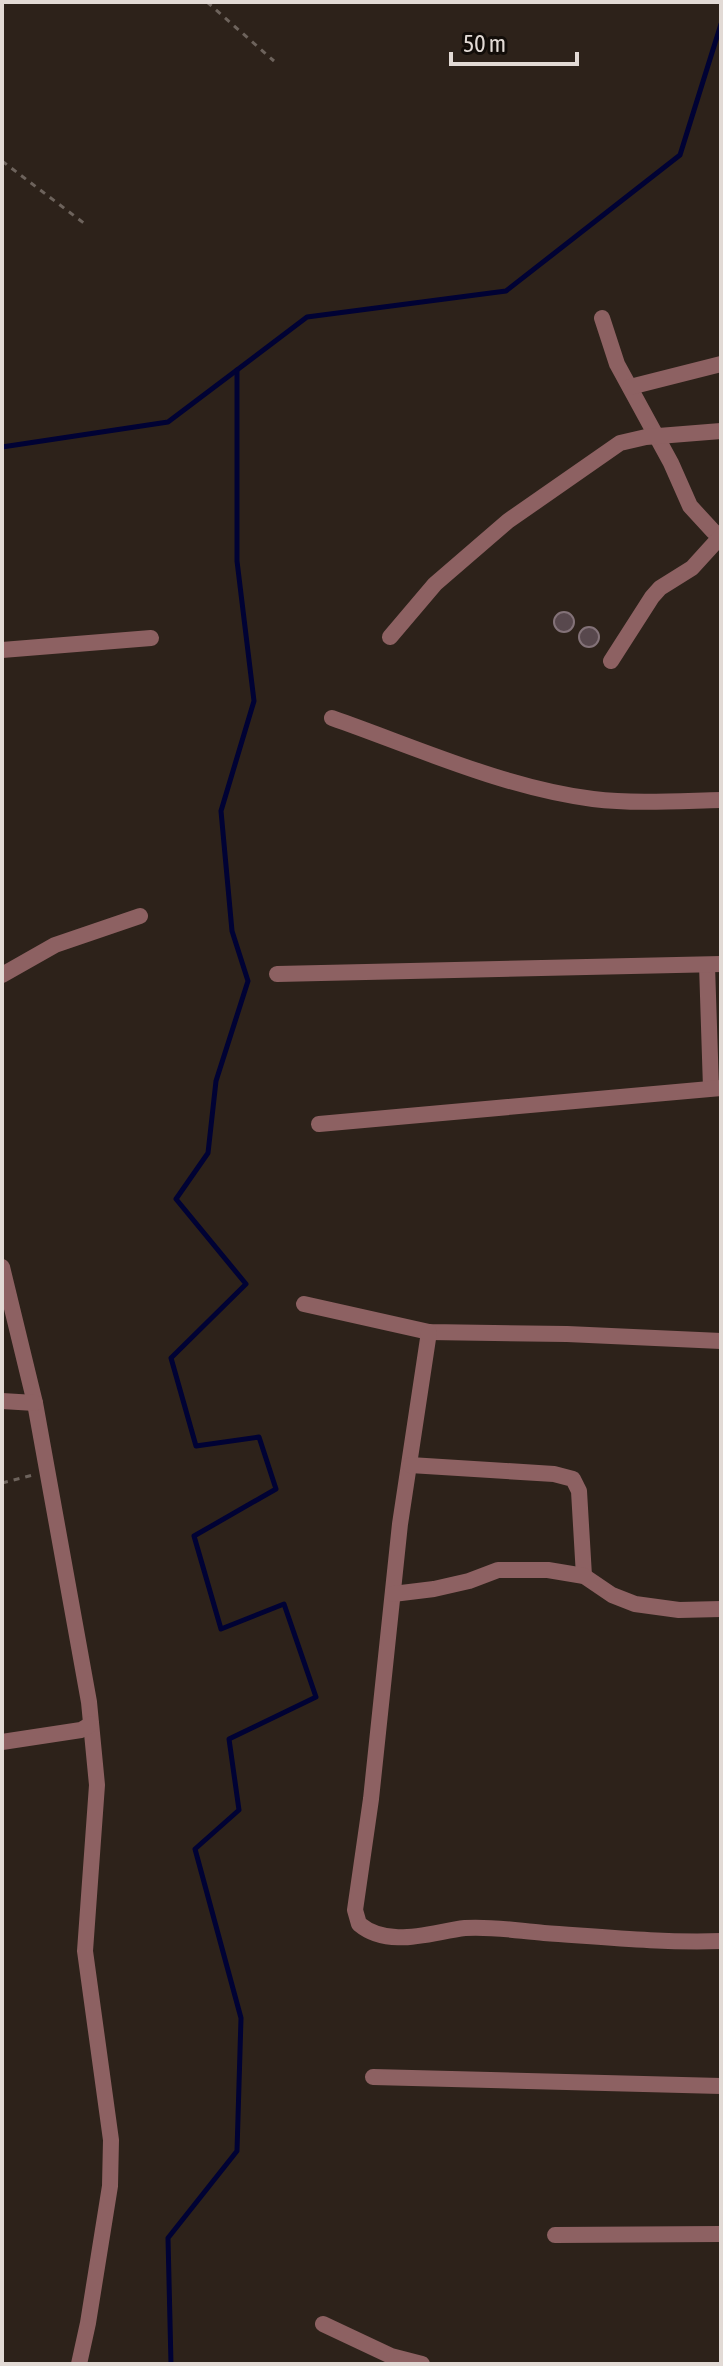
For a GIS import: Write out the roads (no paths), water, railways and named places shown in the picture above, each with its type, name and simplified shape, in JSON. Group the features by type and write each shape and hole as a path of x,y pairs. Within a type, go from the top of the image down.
{"street":[{"path":"602,318 617,364 690,506 721,536 692,568 660,588 652,597 611,661"},
{"path":"630,387 721,364"},
{"path":"390,637 435,584 508,521 620,443 646,437 721,431"},
{"path":"2,650 151,638"},
{"path":"332,718 511,780 573,795 637,801 721,800"},
{"path":"2,975 55,945 140,916"},
{"path":"277,974 714,964 716,1088 319,1124"},
{"path":"2,1267 35,1403 91,1724 97,1785 85,1951 111,2140 110,2186 79,2364"},
{"path":"304,1304 429,1332 721,1341"},
{"path":"429,1332 393,1594 371,1799 355,1910 361,1927 401,1937 475,1928 683,1942 721,1941"},
{"path":"2,1401 35,1403"},
{"path":"410,1465 554,1474 573,1479 579,1491 584,1576"},
{"path":"393,1594 434,1589 498,1570 548,1570 584,1576 612,1595 635,1604 679,1610 721,1609"},
{"path":"2,1742 81,1730 91,1724"},
{"path":"373,2077 506,2083 721,2086"},
{"path":"555,2235 721,2234"},
{"path":"323,2324 391,2356 422,2364"}],"waterway":[{"path":"2,447 168,422 307,317 506,291 680,155 721,24"},
{"path":"171,2364 168,2238 237,2151 241,2018 195,1849 239,1810 229,1739 316,1697 284,1604 221,1629 194,1536 276,1489 259,1437 196,1446 171,1358 246,1284 176,1199 208,1153 216,1081 248,981 232,931 221,811 254,701 237,561 237,370"}]}
